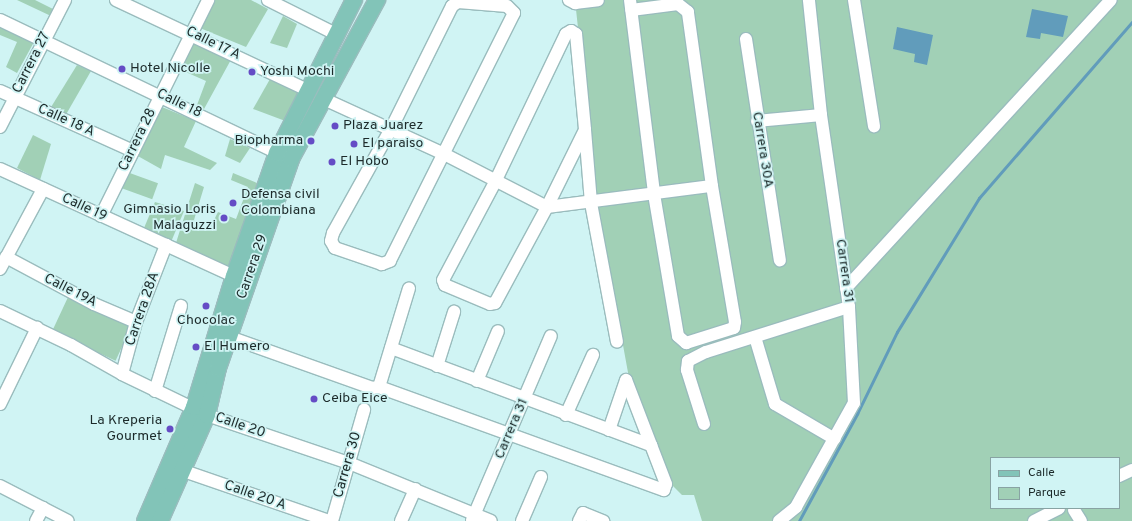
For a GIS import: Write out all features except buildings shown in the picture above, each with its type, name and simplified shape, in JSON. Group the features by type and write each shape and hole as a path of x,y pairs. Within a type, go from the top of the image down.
{"main road":[{"name":"Carrera 29","path":"145,521 201,411 234,276 284,156 309,91 354,0"},
{"name":"Carrera 29","path":"160,521 181,470 201,411 229,337 284,156 324,99 377,0"}],"street":[{"name":"Carrera 27","path":"0,127 65,0"},
{"name":"Calle 17 A","path":"116,0 191,34 309,91"},
{"name":"Carrera 28","path":"101,216 208,0"},
{"path":"268,0 336,34"},
{"path":"573,1 598,0"},
{"name":"Carrera 31","path":"782,520 796,506 854,403 849,307 821,115 809,0"},
{"path":"854,0 874,126"},
{"path":"846,288 1111,0"},
{"path":"458,2 507,6 514,12 390,261 382,264 335,248 331,241 333,233 391,129 452,6 458,2"},
{"path":"678,4 688,12 712,186 735,322 734,328 686,343 678,336 654,194 631,5 678,4"},
{"name":"Calle 18","path":"0,20 161,95 284,156"},
{"path":"585,130 547,207 494,304 490,304 445,285 445,277 495,182 566,34 571,31 576,34 585,130 591,202 617,342"},
{"name":"Carrera 30A","path":"746,40 757,121 780,260"},
{"name":"Calle 18 A","path":"0,91 133,151"},
{"path":"324,99 444,154 495,182 547,207 712,186"},
{"path":"757,121 821,115"},
{"name":"Calle 19","path":"0,170 234,276"},
{"path":"0,269 43,189"},
{"name":"Carrera 28A","path":"122,374 136,322 166,245"},
{"name":"Calle 19A","path":"6,257 94,304 136,322"},
{"path":"379,388 409,288"},
{"path":"155,391 181,306"},
{"path":"704,424 688,370 688,361 755,337 849,307"},
{"name":"Calle 20","path":"0,310 38,328 155,391 201,411 349,463 415,489 473,518 490,521"},
{"path":"437,366 454,312"},
{"path":"0,404 4,385 38,328"},
{"path":"477,381 498,331"},
{"name":"Carrera 31","path":"473,518 525,400 551,336"},
{"path":"229,337 372,388 379,388 509,436 664,490 666,484 626,380 609,430"},
{"path":"755,337 775,404 835,439"},
{"path":"391,348 525,400 651,445"},
{"path":"566,415 593,355"},
{"name":"Carrera 30","path":"330,521 364,410"},
{"name":"Calle 20 A","path":"181,470 330,521"},
{"path":"1120,476 1132,470"},
{"path":"522,521 541,477"},
{"path":"0,486 68,521"},
{"path":"401,521 415,489"},
{"path":"36,521 43,508"},
{"path":"1034,521 1057,509"},
{"path":"1074,510 1081,521"},
{"path":"581,517 603,521"}],"green space":[{"path":"17,0 35,0 53,9 51,16"},
{"path":"215,0 251,0 268,9 246,47 200,28"},
{"path":"575,0 1132,0 1132,521 702,521 694,495 682,495 670,483 629,378 596,197"},
{"path":"283,16 297,24 287,48 270,43"},
{"path":"0,26 34,42 17,73 6,67 17,42 0,35"},
{"path":"195,36 233,56 204,109 197,105 206,81 179,69"},
{"path":"77,65 91,71 64,118 48,112"},
{"path":"270,79 302,94 288,122 253,109"},
{"path":"162,107 196,121 184,147 217,163 210,170 165,155 161,169 136,155"},
{"path":"33,135 51,144 40,180 17,168"},
{"path":"230,139 250,148 240,163 225,156"},
{"path":"127,172 158,183 152,199 121,188"},
{"path":"233,173 257,183 231,268 175,246 195,183 204,187 194,220 209,230 218,212 236,219 248,187 231,180"},
{"path":"155,202 184,211 171,242 144,228"},
{"path":"69,295 132,325 116,361 52,331"}],"water":[{"path":"1032,9 1068,16 1063,37 1041,33 1040,39 1026,37"},
{"path":"897,27 933,35 927,65 914,62 915,54 893,49"}],"waterway":[{"path":"799,521 857,414 897,332 979,198 1132,22"}],"place":[{"name":"Hotel Nicolle","path":"122,69"},
{"name":"Yoshi Mochi","path":"252,72"},
{"name":"Plaza Juarez","path":"335,126"},
{"name":"Biopharma","path":"311,141"},
{"name":"El paraiso","path":"354,144"},
{"name":"El Hobo","path":"332,162"},
{"name":"Defensa civil Colombiana","path":"233,203"},
{"name":"Gimnasio Loris Malaguzzi","path":"224,218"},
{"name":"Chocolac","path":"206,306"},
{"name":"El Humero","path":"196,347"},
{"name":"Ceiba Eice","path":"314,399"},
{"name":"La Kreperia Gourmet","path":"170,429"}]}
